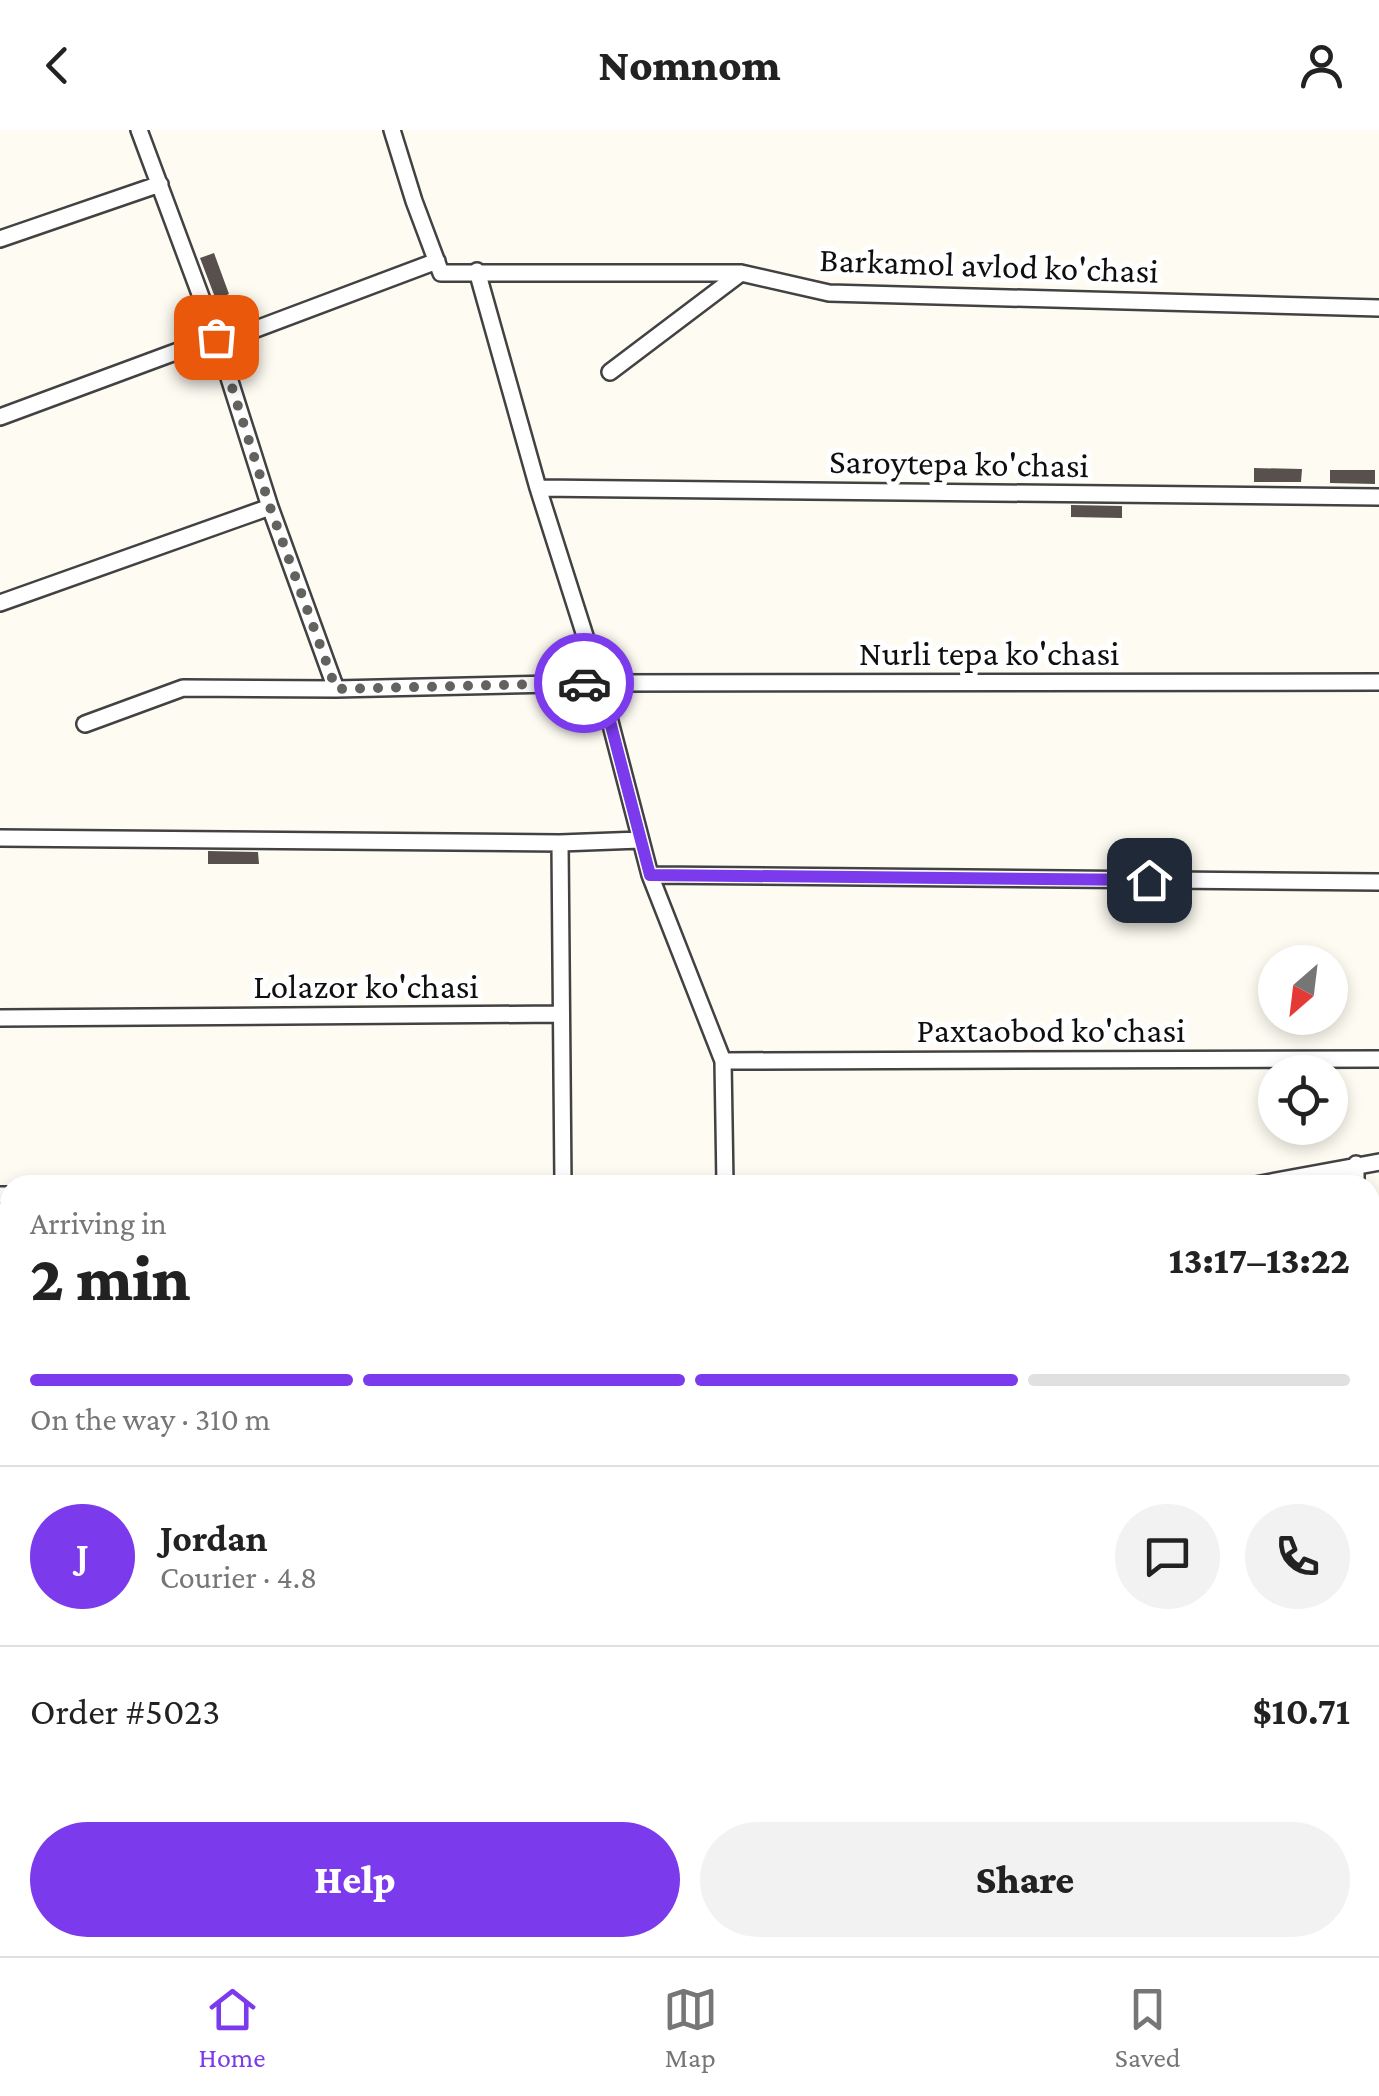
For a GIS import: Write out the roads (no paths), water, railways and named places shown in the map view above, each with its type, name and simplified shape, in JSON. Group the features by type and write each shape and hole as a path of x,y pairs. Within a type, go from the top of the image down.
{"street":[{"path":"139,130 218,340 270,507 336,689"},
{"path":"0,417 437,261 392,130"},
{"path":"0,239 160,184"},
{"name":"Barkamol avlod ko'chasi","path":"437,261 440,273 740,273 829,293 1379,308"},
{"path":"478,272 538,488 600,683 650,875 723,1060 725,1175"},
{"path":"610,372 740,273"},
{"name":"Saroytepa ko'chasi","path":"538,488 1379,497"},
{"path":"0,603 270,507"},
{"name":"Nurli tepa ko'chasi","path":"85,724 183,688 1379,682"},
{"path":"0,838 560,844 640,840"},
{"path":"560,844 563,1175"},
{"path":"650,875 1379,882"},
{"name":"Lolazor ko'chasi","path":"0,1018 561,1014"},
{"name":"Paxtaobod ko'chasi","path":"723,1060 1379,1059"},
{"path":"1303,1175 1379,1162"},
{"path":"1356,1164 1356,1175"}]}
